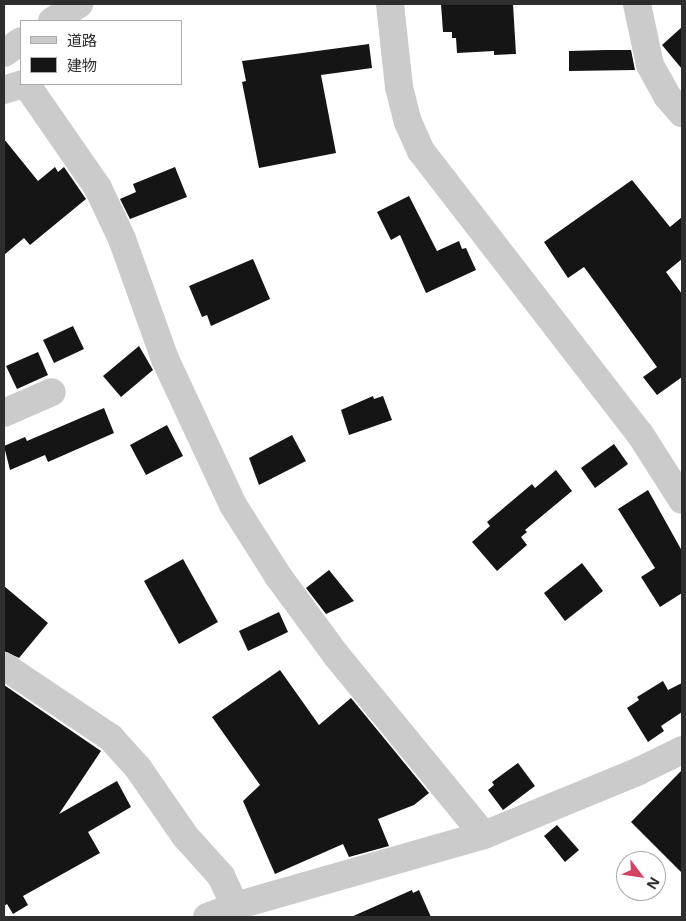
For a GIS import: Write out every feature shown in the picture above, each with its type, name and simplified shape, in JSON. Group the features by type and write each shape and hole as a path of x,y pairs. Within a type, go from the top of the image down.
{"street":[{"path":"54,20 79,4"},
{"path":"390,4 399,87 408,122 421,151 640,434 682,500"},
{"path":"637,4 650,65 667,96 682,112"},
{"path":"4,53 20,42"},
{"path":"4,90 21,85"},
{"path":"25,85 98,188 122,240 165,359 233,504 278,576 336,655 484,835"},
{"path":"4,413 52,392"},
{"path":"4,666 112,738 138,768 185,836 220,876 235,906"},
{"path":"207,917 235,906 484,835 639,771 682,750"}],"building":[{"path":"441,4 513,4 516,54 494,55 494,51 457,53 456,38 452,38 452,32 443,32"},
{"path":"682,27 682,69 662,45"},
{"path":"369,44 372,68 321,75 336,153 259,168 242,82 246,81 242,61"},
{"path":"631,50 635,70 569,71 569,51"},
{"path":"4,139 38,181 55,167 58,172 64,167 86,199 30,245 24,238 4,255"},
{"path":"175,167 187,197 130,219 120,199 136,192 133,184"},
{"path":"632,180 670,227 682,217 682,259 666,272 682,294 682,377 657,395 643,377 657,367 584,267 568,278 544,242"},
{"path":"409,196 437,251 459,241 462,249 466,248 476,270 426,293 400,235 391,240 377,212"},
{"path":"253,259 270,299 211,326 207,315 202,317 189,286"},
{"path":"73,326 84,349 54,363 43,340"},
{"path":"139,346 153,370 121,397 103,376"},
{"path":"38,352 48,375 17,389 6,366"},
{"path":"373,396 374,399 383,396 392,420 349,435 341,410"},
{"path":"104,408 114,433 48,462 45,455 10,470 4,446 25,437 27,441"},
{"path":"167,425 183,456 146,475 130,445"},
{"path":"292,435 306,461 259,485 249,458"},
{"path":"614,444 628,464 595,488 581,468"},
{"path":"556,470 572,491 525,530 527,532 521,537 527,545 497,571 472,542 490,526 487,522 532,484 535,488"},
{"path":"648,490 682,551 682,593 660,607 641,577 655,568 618,509"},
{"path":"183,559 218,622 179,644 144,581"},
{"path":"582,563 603,591 565,621 544,593"},
{"path":"329,570 354,601 326,614 306,588"},
{"path":"4,586 48,623 19,658 4,651"},
{"path":"279,612 288,632 248,651 239,631"},
{"path":"280,670 319,725 351,698 429,793 414,805 378,819 389,846 349,857 343,844 275,874 243,801 260,785 212,717"},
{"path":"663,681 668,690 682,683 682,712 661,726 664,731 648,742 627,708 639,700 637,697"},
{"path":"4,685 101,751 59,814 117,781 131,807 88,832 100,853 23,896 28,905 13,914 7,904 4,906"},
{"path":"518,763 535,786 503,810 488,790 494,785 492,782"},
{"path":"682,770 682,873 666,857 666,851 660,851 631,822"},
{"path":"557,825 579,850 565,862 544,836"},
{"path":"412,890 413,893 419,890 431,917 351,917"}]}
